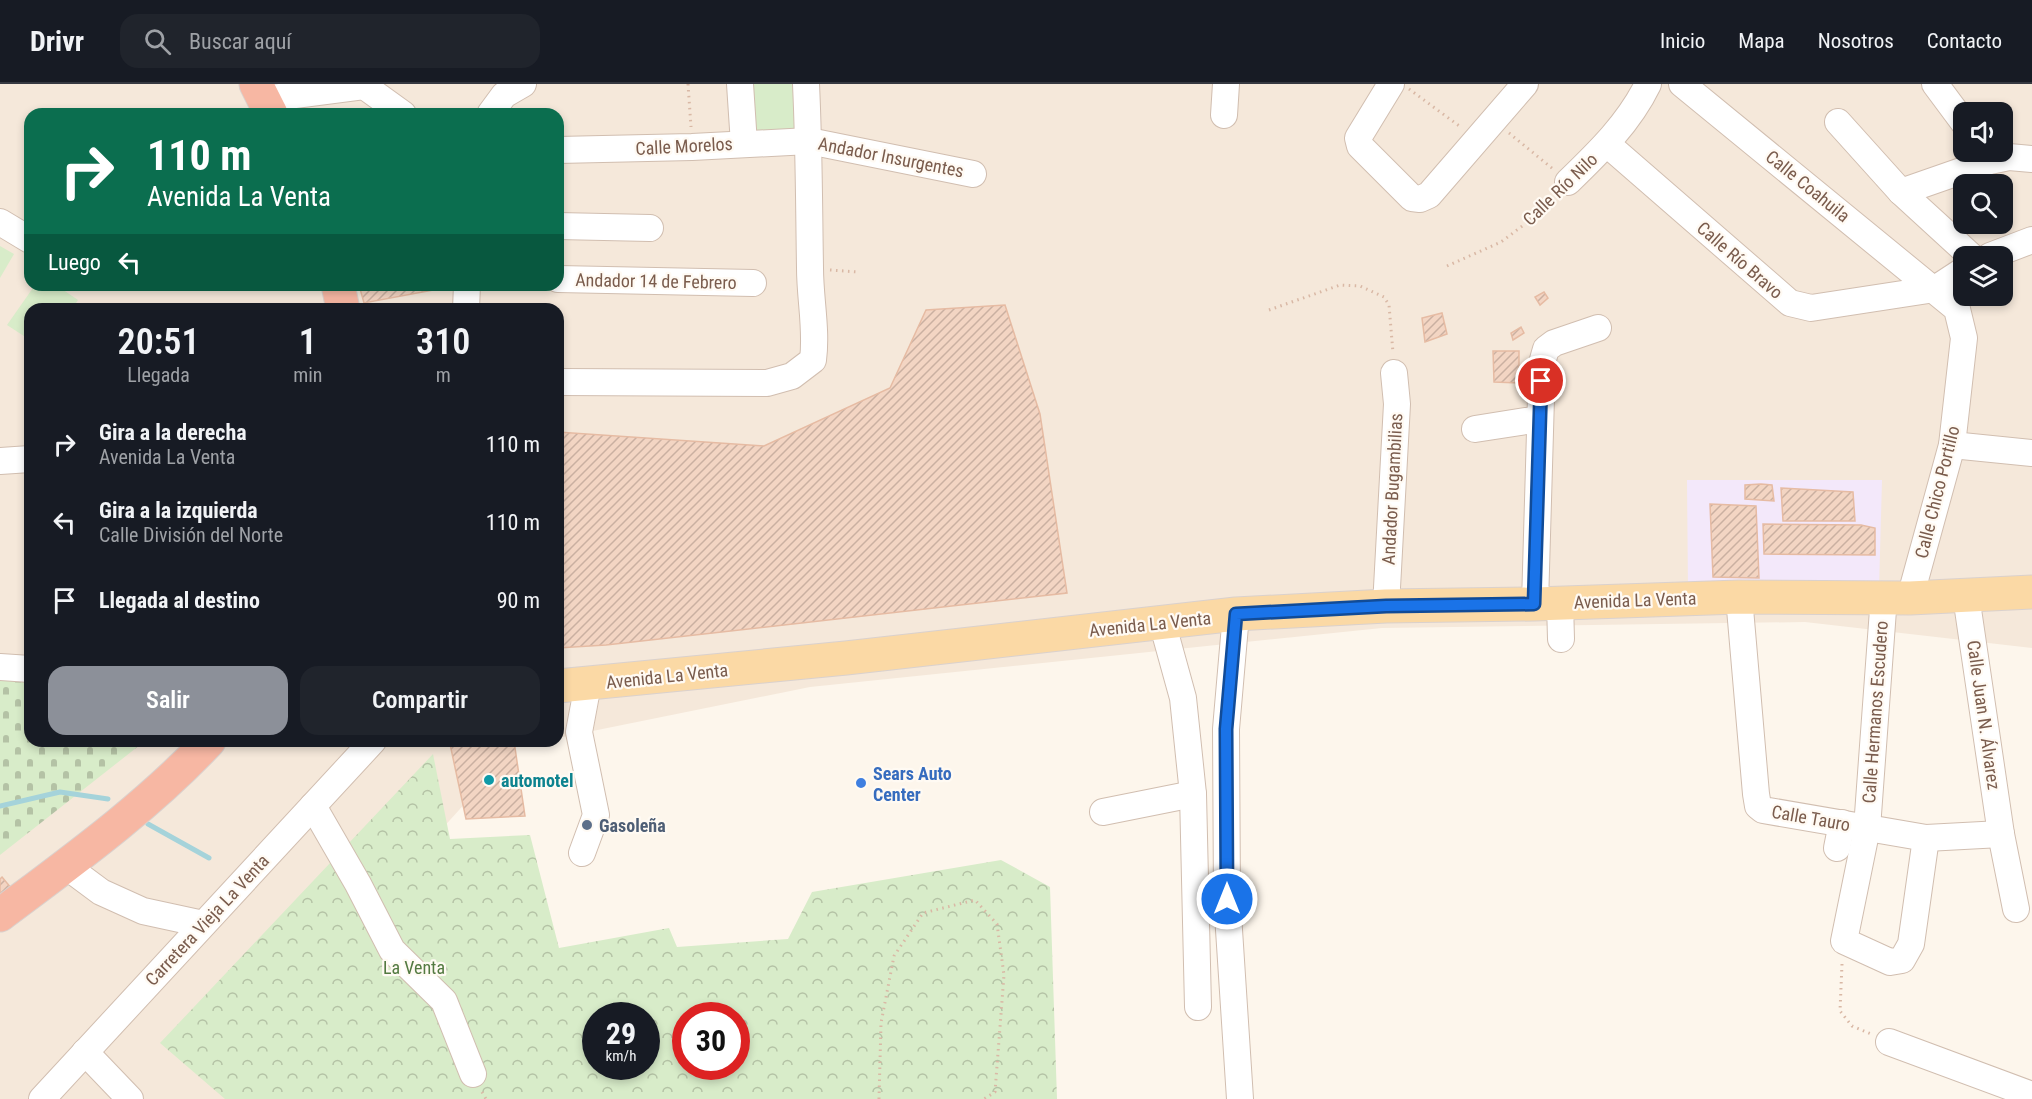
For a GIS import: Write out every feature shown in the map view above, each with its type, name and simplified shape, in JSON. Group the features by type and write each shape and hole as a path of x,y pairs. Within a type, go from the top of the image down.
{"highway":[{"path":"0,915 66,866 165,786 203,747"}],"main road":[{"name":"Avenida La Venta","path":"573,685 846,658 1236,614 1386,606 1547,604 1739,597 1966,596 2032,592"}],"street":[{"path":"494,108 504,95 523,84"},
{"path":"740,84 744,144"},
{"path":"564,382 767,384 792,376 809,365 813,360 815,347 810,278 809,141 806,84"},
{"path":"1224,115 1226,84"},
{"path":"1391,84 1358,138 1360,146 1412,198 1420,199 1429,195 1525,84"},
{"name":"Calle Río Nilo","path":"1568,182 1607,144 1637,107 1648,84"},
{"name":"Calle Coahuila","path":"1682,84 1935,289"},
{"path":"263,99 364,86 395,108"},
{"path":"1943,88 1953,105"},
{"path":"1838,122 1901,192 1960,246"},
{"name":"Calle Morelos","path":"564,150 809,141"},
{"name":"Andador Insurgentes","path":"809,141 973,174"},
{"name":"Calle Río Bravo","path":"1607,144 1790,303 1811,308 1935,289"},
{"path":"2013,157 2032,159"},
{"path":"1901,192 1973,162"},
{"path":"0,222 24,236"},
{"path":"564,226 650,228"},
{"path":"2013,247 2032,240"},
{"path":"1935,289 1953,277"},
{"name":"Andador 14 de Febrero","path":"564,279 753,284"},
{"name":"Calle Chico Portillo","path":"1897,597 1952,445 1964,338 1957,309 1935,289"},
{"path":"1561,639 1547,604 1539,419 1542,363 1546,349 1554,343 1598,328"},
{"name":"Andador Bugambilias","path":"1386,606 1397,404 1394,373"},
{"path":"1475,429 1539,419"},
{"path":"1952,445 2032,453"},
{"path":"0,461 24,459"},
{"name":"Calle Juan N. Álvarez","path":"1966,596 2001,834 2016,909"},
{"name":"Calle Tauro","path":"1739,597 1758,806 1763,810 1839,836 1867,828 1926,838 2001,834"},
{"name":"Calle Hermanos Escudero","path":"1844,941 1867,828 1897,597"},
{"path":"1236,614 1226,729 1227,899 1240,1099"},
{"path":"1162,622 1183,698 1193,794 1198,1007"},
{"path":"0,667 24,669"},
{"path":"573,685 579,732 596,816 582,853"},
{"name":"Carretera Vieja La Venta","path":"42,1099 367,747"},
{"path":"1103,812 1193,794"},
{"path":"313,806 358,884 392,950 444,1001 473,1074"},
{"path":"1844,941 1890,962 1902,960 1911,944 1926,838"},
{"path":"66,866 101,892 143,911 202,924"},
{"path":"1888,1042 2032,1095"},
{"path":"85,1052 130,1099"}],"path":[{"path":"688,84 692,147"},
{"path":"1403,84 1476,139"},
{"path":"1494,121 1568,182"},
{"name":"Calle Río Nilo","path":"1448,266 1501,242 1525,224 1568,182"},
{"path":"810,278 858,272"},
{"path":"1269,310 1340,285 1367,288 1384,297 1389,305 1394,373"},
{"path":"879,1099 881,1023 894,956 923,913 975,900 998,924 1004,975 995,1092 984,1099"},
{"path":"1844,941 1840,1011 1852,1026 1888,1042"}],"shaded area":[{"path":"0,84 2032,84 2032,648 1805,622 1382,628 810,687 564,737 564,303 24,303 24,747 516,747 242,1050 299,1099 0,1099"},
{"path":"1687,480 1882,480 1879,589 1688,589"}],"green space":[{"path":"747,84 795,84 796,136 751,134"},
{"path":"0,246 14,254 0,278"},
{"path":"31,291 65,291 78,300 76,303 24,303 24,336 7,325"},
{"path":"0,680 24,681 24,747 137,747 0,855"},
{"name":"La Venta","path":"433,754 450,839 530,835 559,948 669,928 677,947 788,939 812,892 1001,860 1050,887 1057,1099 225,1099 160,1043"}],"building":[{"path":"361,291 428,291 364,303"},
{"path":"1544,292 1548,298 1540,305 1535,297"},
{"path":"1005,305 1040,414 1067,593 606,645 564,648 564,432 764,446 890,388 926,310"},
{"path":"1442,313 1447,334 1425,342 1422,318"},
{"path":"1521,327 1524,333 1513,340 1511,333"},
{"path":"1493,351 1519,351 1519,383 1494,382"},
{"path":"1745,485 1772,485 1774,501 1745,499"},
{"path":"1781,488 1853,492 1855,521 1783,521"},
{"path":"1710,504 1756,506 1759,578 1713,577"},
{"path":"1763,524 1861,525 1875,528 1875,555 1764,554"},
{"name":"automotel","path":"451,747 515,747 525,816 466,819"},
{"path":"2,877 12,889 0,898 0,879"}],"waterway":[{"path":"0,806 60,792 108,799"},
{"path":"148,824 209,858"}],"place":[{"name":"automotel","path":"489,780"},
{"name":"Sears Auto Center","path":"861,783"},
{"name":"Gasoleña","path":"587,825"}],"route":[{"path":"1227,899 1226,729 1236,614 1386,606 1534,604 1541,381"}]}
